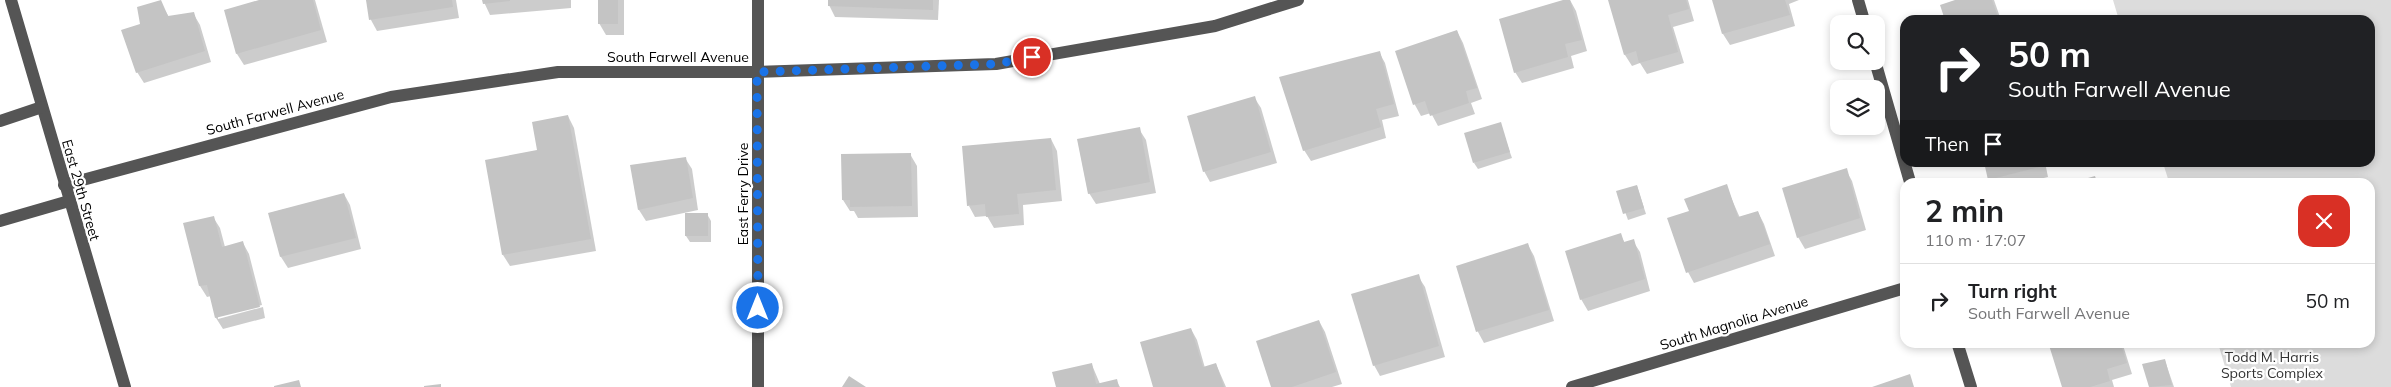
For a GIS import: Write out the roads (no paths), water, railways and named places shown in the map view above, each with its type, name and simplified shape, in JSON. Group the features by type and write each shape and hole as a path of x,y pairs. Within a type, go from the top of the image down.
{"street":[{"name":"East 29th Street","path":"11,0 125,387"},
{"name":"East Ferry Drive","path":"758,0 758,387"},
{"name":"South Farwell Avenue","path":"64,185 391,97 558,72 757,72 996,64 1215,26 1298,0"},
{"path":"1858,0 1862,15"},
{"path":"1878,70 1900,147"},
{"path":"0,120 42,107"},
{"path":"0,221 69,201"},
{"name":"South Magnolia Avenue","path":"1572,387 1900,289"},
{"path":"1959,348 1971,387"}],"park label":[{"name":"Todd M. Harris Sports Complex","path":"2272,366"}]}
